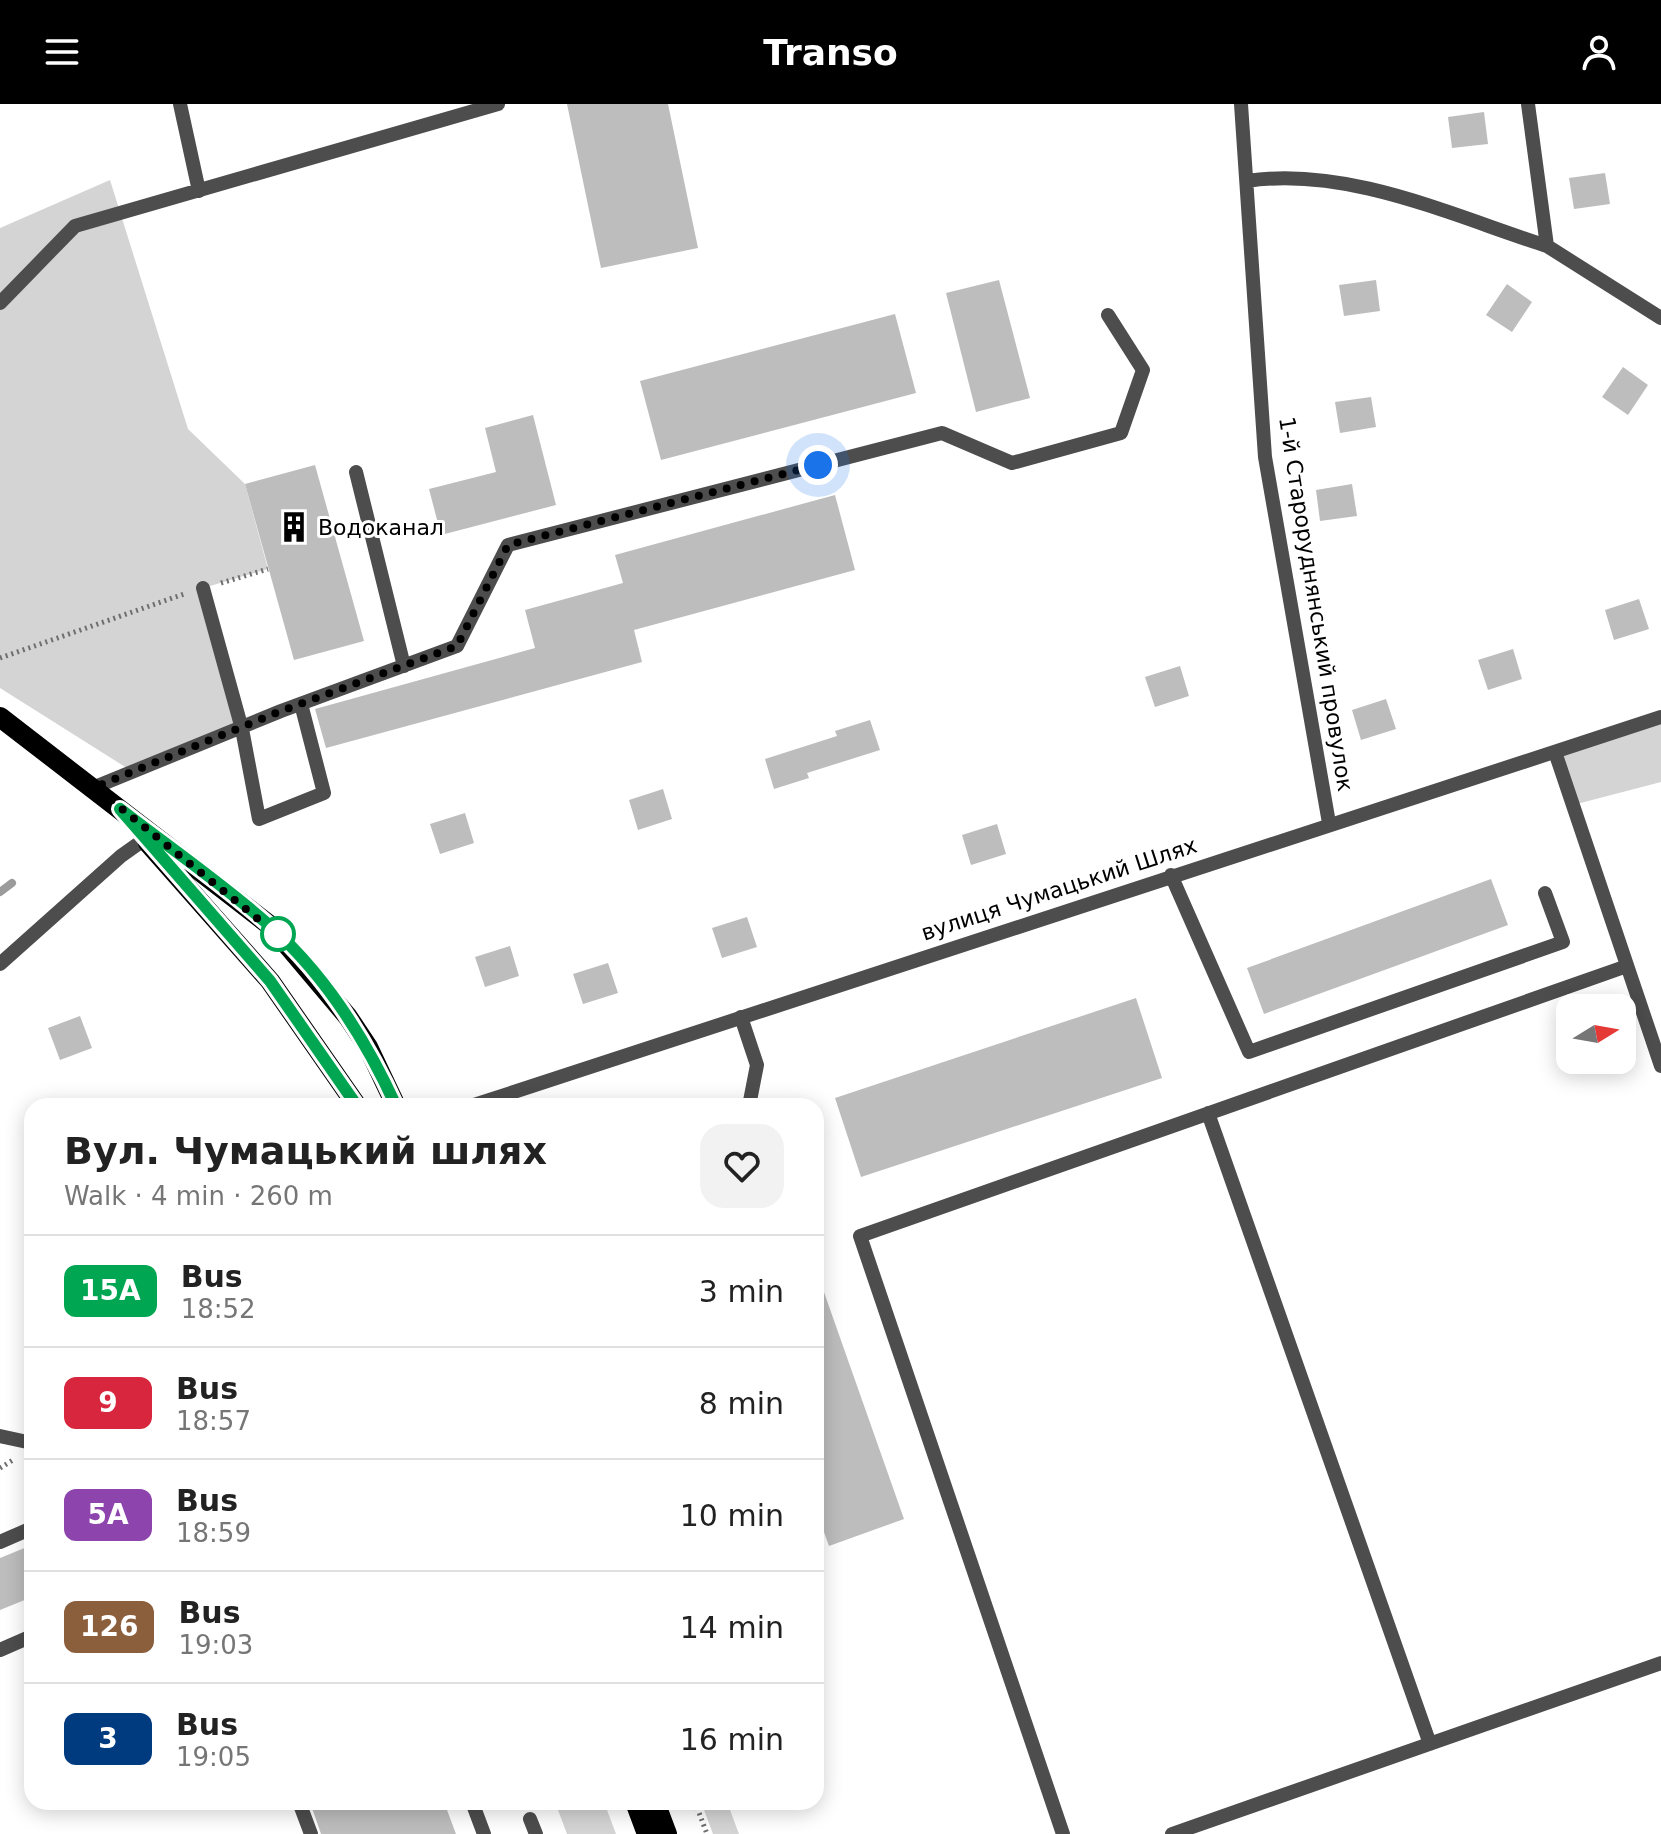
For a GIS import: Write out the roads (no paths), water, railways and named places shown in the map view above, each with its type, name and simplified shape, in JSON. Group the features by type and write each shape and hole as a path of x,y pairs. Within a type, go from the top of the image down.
{"main road":[{"path":"0,717 95,787 261,918 297,954 368,1047 392,1098"},
{"path":"120,809 270,981 351,1098"},
{"path":"638,1810 647,1834"},
{"path":"658,1810 667,1834"}],"street":[{"path":"180,104 199,191"},
{"path":"0,303 75,226 498,104"},
{"name":"1-й Староруднянський провулок","path":"1241,104 1265,457 1329,823"},
{"path":"1528,104 1547,246"},
{"path":"1247,181 1283,175 1369,189 1547,246 1661,318"},
{"path":"95,787 130,770 457,646 508,545 942,433 1012,463 1121,433 1143,370 1108,315"},
{"path":"356,472 404,666"},
{"path":"203,588 242,729 259,819 324,793 301,704"},
{"name":"вулиця Чумацький Шлях","path":"495,1098 1661,717"},
{"path":"1555,752 1661,1066"},
{"path":"0,964 121,856 145,839"},
{"path":"1171,875 1249,1052 1563,942 1545,893"},
{"path":"1063,1834 860,1236 1627,966"},
{"path":"741,1017 757,1065 751,1098"},
{"path":"1208,1113 1430,1744"},
{"path":"0,1436 24,1441"},
{"path":"0,1542 24,1532"},
{"path":"0,1650 24,1640"},
{"path":"1172,1834 1661,1663"},
{"path":"302,1810 311,1834"},
{"path":"475,1810 484,1834"},
{"path":"530,1819 536,1834"}],"waterway":[{"path":"0,892 12,883"}],"place":[{"name":"Водоканал","path":"294,527"}]}
